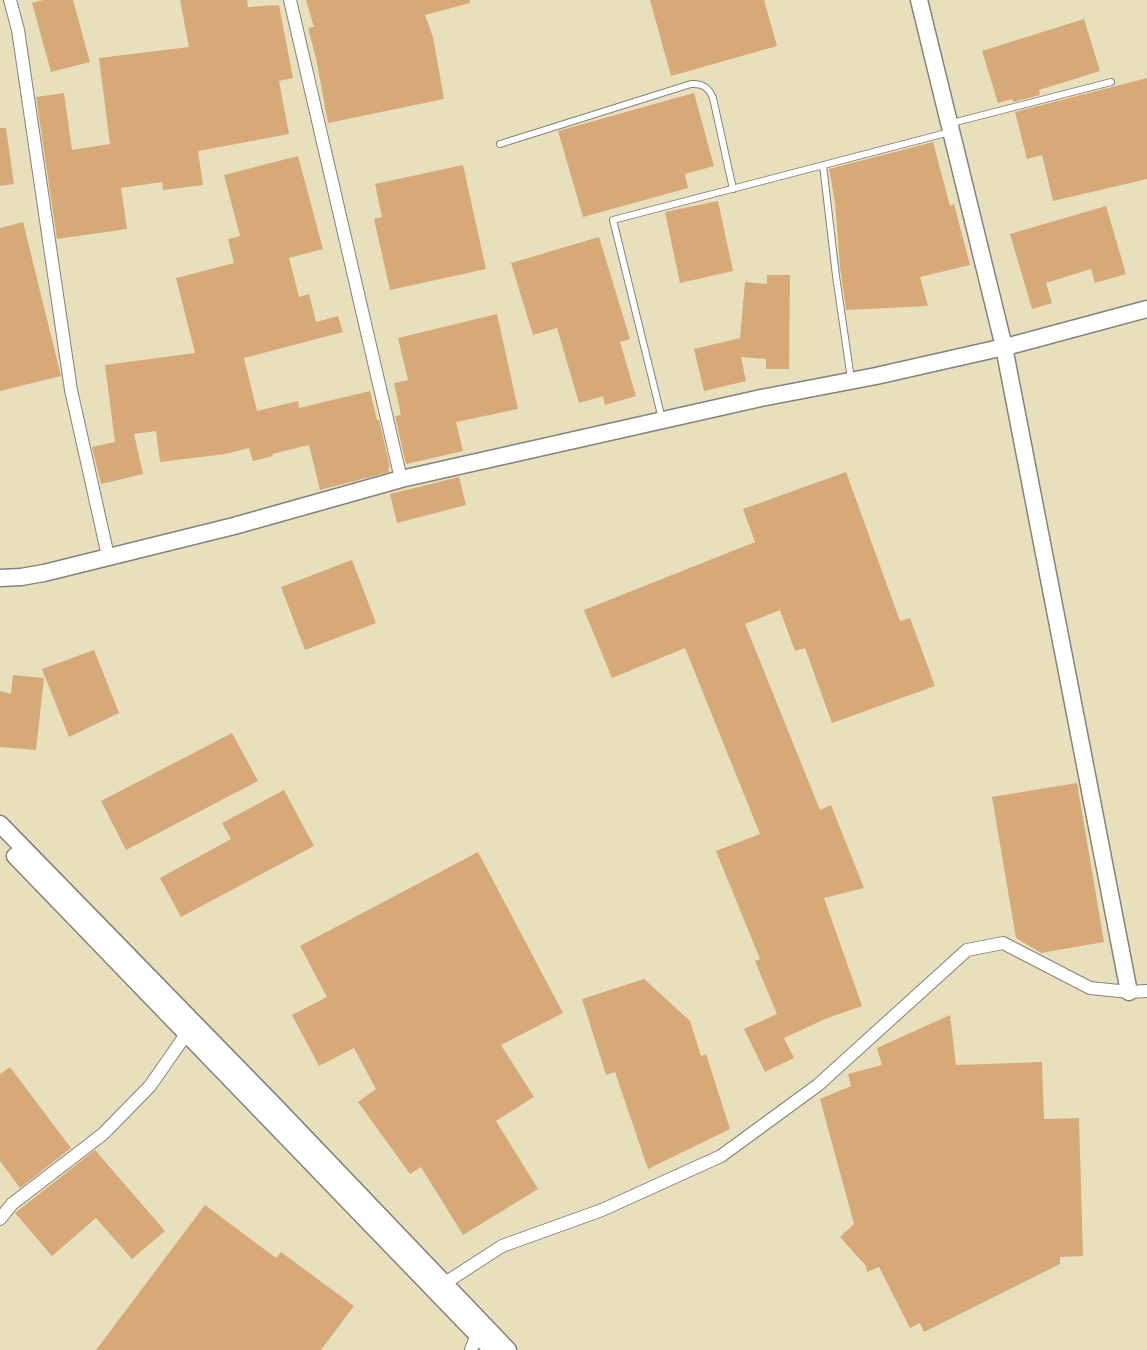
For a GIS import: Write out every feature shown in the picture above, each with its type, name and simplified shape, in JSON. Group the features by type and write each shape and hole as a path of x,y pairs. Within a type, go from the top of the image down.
{"street":[{"path":"10,0 18,30 71,390 108,556"},
{"path":"290,0 401,479"},
{"path":"919,0 1004,347 1130,992"},
{"path":"0,578 44,573 234,526 401,479 662,420 1004,347 1147,309"},
{"path":"0,824 445,1283 476,1336 508,1350"},
{"path":"0,840 492,1350"},
{"path":"445,1283 502,1246 602,1210 721,1156 818,1086 967,950 1003,943 1090,988 1130,992 1147,991"},
{"path":"0,1219 12,1204 104,1134 150,1086 187,1033"}],"lane":[{"path":"662,420 613,220 823,165 1111,82"},
{"path":"500,144 692,84 699,84 708,88 713,98 733,189"},
{"path":"823,165 836,276 852,380"}],"building":[{"path":"43,0 73,0 90,62 51,72 32,3"},
{"path":"180,0 247,0 248,7 279,5 293,78 279,81 289,134 198,151 203,185 163,190 162,182 121,188 127,229 57,239 36,97 64,93 72,150 110,144 99,58 189,47"},
{"path":"306,0 470,0 470,3 425,15 433,37 444,99 328,123 308,28 314,27"},
{"path":"650,0 764,0 777,46 671,76"},
{"path":"1084,19 1100,71 1039,90 1040,95 1013,102 1012,99 998,103 982,51"},
{"path":"1147,78 1147,179 1053,201 1042,155 1027,159 1015,112"},
{"path":"694,93 714,166 685,174 688,188 583,217 558,131"},
{"path":"0,128 6,128 14,184 0,186"},
{"path":"933,142 950,206 954,204 970,265 920,277 928,306 846,310 835,202 829,169"},
{"path":"298,156 323,249 289,258 299,297 309,294 316,322 338,316 343,332 244,358 257,411 298,401 299,408 370,391 377,420 379,420 390,467 389,472 320,490 309,445 253,461 249,448 225,454 160,462 156,431 134,434 143,474 101,484 92,447 115,442 105,365 195,353 176,278 234,263 228,239 240,236 224,175"},
{"path":"463,165 486,269 390,290 374,219 382,217 375,184"},
{"path":"718,201 733,271 680,283 665,212"},
{"path":"1106,206 1126,274 1095,283 1091,269 1046,283 1052,303 1032,309 1010,234"},
{"path":"23,222 61,376 0,391 0,228"},
{"path":"599,237 630,339 620,342 636,396 605,405 603,396 579,403 557,328 533,335 511,263"},
{"path":"767,275 790,275 789,369 766,369 766,359 741,357 746,381 704,391 694,349 740,338 745,282 767,284"},
{"path":"497,314 518,409 456,422 463,451 406,464 395,416 401,415 394,383 408,380 398,338"},
{"path":"846,472 900,621 910,618 935,686 832,723 805,648 795,651 780,610 745,624 820,810 831,805 864,888 824,898 862,1006 825,1019 784,1038 794,1058 765,1072 744,1029 777,1014 755,961 760,959 716,851 760,834 685,648 612,678 584,610 755,542 743,509"},
{"path":"459,477 466,505 397,523 390,494"},
{"path":"352,560 376,623 305,650 281,587"},
{"path":"94,650 119,713 69,737 42,669"},
{"path":"13,675 44,678 36,750 0,747 0,691 11,694"},
{"path":"232,733 258,781 126,850 101,801"},
{"path":"1077,783 1104,942 1041,953 1016,938 992,797"},
{"path":"284,790 314,846 181,917 160,878 231,839 222,823"},
{"path":"478,852 563,1013 501,1045 534,1097 496,1121 538,1189 463,1235 421,1167 410,1174 358,1102 376,1089 354,1048 319,1066 292,1015 327,997 300,946"},
{"path":"644,979 690,1021 701,1056 706,1054 730,1129 648,1169 615,1072 606,1075 582,999"},
{"path":"950,1015 956,1065 1042,1062 1044,1119 1079,1118 1083,1256 1060,1257 1060,1264 924,1332 920,1323 910,1328 879,1267 867,1272 866,1266 840,1237 854,1224 820,1099 851,1086 848,1074 882,1065 877,1048"},
{"path":"10,1067 71,1148 20,1188 0,1161 0,1074"},
{"path":"95,1150 165,1231 132,1259 96,1218 52,1256 15,1213"},
{"path":"205,1205 276,1258 281,1252 354,1306 321,1350 96,1350"}]}
